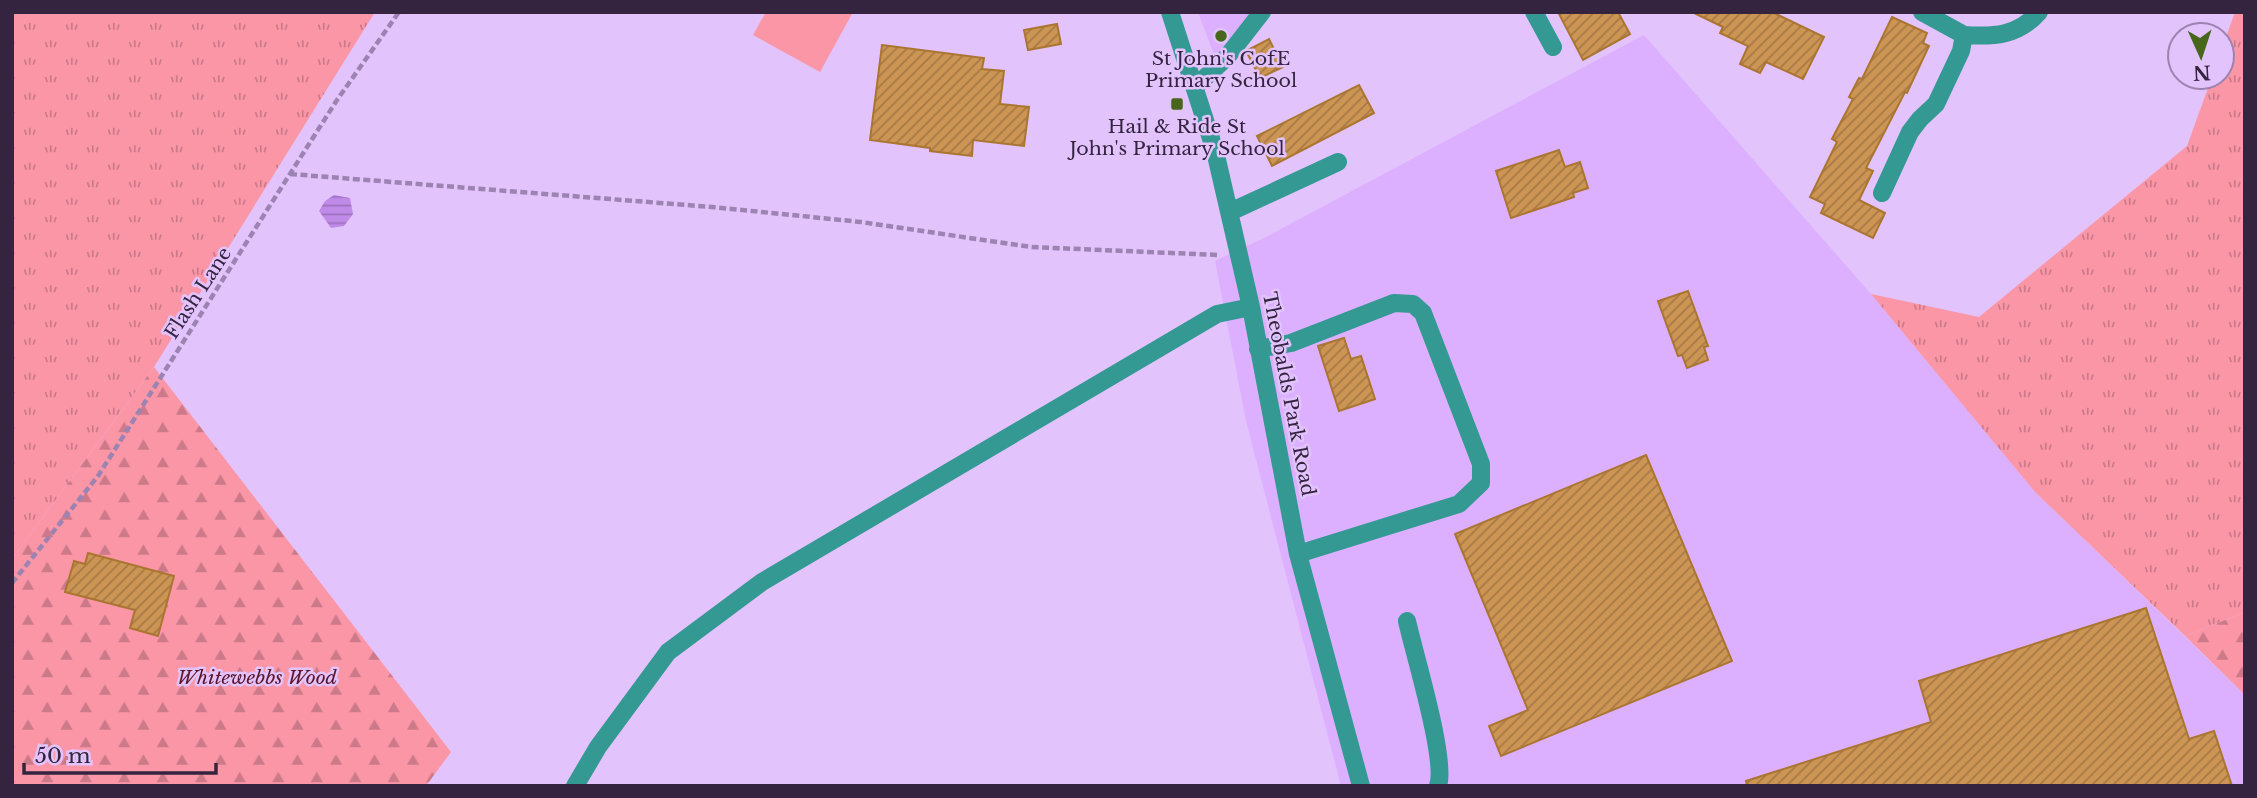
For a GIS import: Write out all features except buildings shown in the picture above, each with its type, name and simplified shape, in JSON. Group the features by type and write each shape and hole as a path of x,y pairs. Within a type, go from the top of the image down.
{"street":[{"name":"Theobalds Park Road","path":"1170,12 1215,151 1241,256 1298,554 1361,786"},
{"path":"1196,86 1227,57 1262,12"},
{"path":"1534,12 1552,47"},
{"path":"1922,12 1964,35 2001,36 2018,30 2039,12"},
{"path":"1882,192 1910,132 1936,104 1961,51 1964,35"},
{"path":"1230,212 1338,162"},
{"path":"1258,349 1291,343 1394,303 1413,304 1423,313 1481,464 1481,483 1459,504 1298,554"},
{"path":"575,786 597,747 668,652 762,582 1217,314 1251,307"},
{"path":"1406,621 1438,750 1441,777 1438,786"}],"path":[{"name":"Flash Lane","path":"12,583 98,475 337,100 399,12"},
{"path":"290,174 725,208 861,222 1031,247 1241,256"}],"shaded area":[{"name":"St John's CofE Primary School","path":"1198,12 1254,12 1216,60"},
{"path":"1644,35 1871,294 2035,492 2245,695 2245,786 1341,786 1246,421 1215,261 1264,238"},
{"path":"334,195 350,198 353,214 344,226 331,228 319,211 325,201"}],"green space":[{"path":"12,12 375,12 154,367 12,559"},
{"path":"766,12 853,12 820,72 753,35"},
{"path":"2235,12 2245,12 2245,612 2185,636 2035,492 1871,294 1979,317 2187,146 2207,91 2236,91 2236,21 2232,21"},
{"name":"Whitewebbs Wood","path":"154,367 451,752 426,786 12,786 12,559","holes":["73,561 173,576 135,610 65,592"]},
{"path":"2245,612 2245,695 2185,636"}],"place":[{"name":"St John's CofE Primary School","path":"1221,36"},
{"name":"Hail & Ride St John's Primary School","path":"1177,104"}]}
